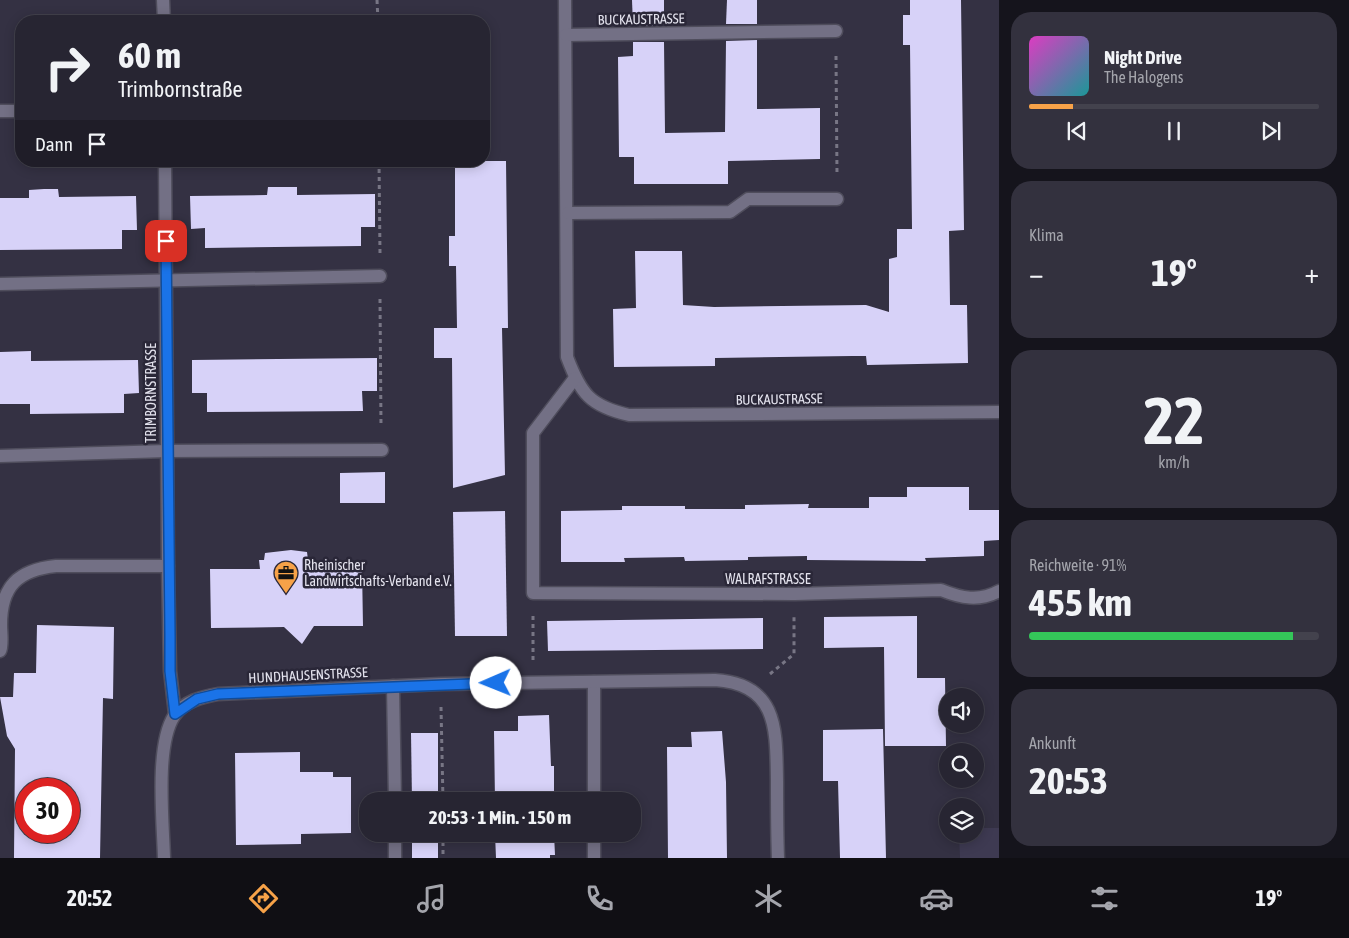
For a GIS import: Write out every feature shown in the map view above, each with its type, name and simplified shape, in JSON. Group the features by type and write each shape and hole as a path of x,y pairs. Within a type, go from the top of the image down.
{"street":[{"path":"163,0 164,15"},
{"name":"BUCKAUSTRASSE","path":"565,0 568,213 567,357 575,378 587,397 606,410 629,415 999,412"},
{"name":"BUCKAUSTRASSE","path":"566,35 836,31"},
{"path":"0,111 15,110"},
{"name":"TRIMBORNSTRASSE","path":"165,167 168,566 170,671 175,714"},
{"path":"568,213 730,212 748,199 837,199"},
{"path":"0,284 380,276"},
{"path":"533,593 533,433 575,378"},
{"path":"0,456 167,451 382,450"},
{"path":"0,652 1,613 4,597 18,577 41,567 168,566"},
{"name":"WALRAFSTRASSE","path":"533,593 794,594 941,590 961,598 986,597 999,591"},
{"name":"HUNDHAUSENSTRASSE","path":"175,714 197,699 218,694 441,684 728,680 751,690 761,697 770,711 776,731 778,858"},
{"path":"594,682 594,792"},
{"path":"393,686 394,792"},
{"path":"164,858 164,746 168,728 175,714"},
{"path":"395,842 395,858"},
{"path":"594,842 594,858"}],"path":[{"path":"377,0 378,15"},
{"path":"836,31 837,199"},
{"path":"379,167 382,450"},
{"path":"533,593 533,683"},
{"path":"751,690 794,654 794,594"},
{"path":"441,684 442,792"},
{"path":"443,842 443,858"}],"shaded area":[{"path":"984,828 999,828 999,858 960,858 959,843 984,843"}],"building":[{"path":"632,0 664,0 664,25 633,26"},
{"path":"727,0 757,0 757,24 726,24"},
{"path":"910,0 961,0 964,230 949,231 950,305 967,305 968,363 867,365 866,356 852,356 715,358 715,366 614,367 613,309 636,308 635,251 682,251 683,305 714,307 866,305 889,312 889,259 897,257 897,229 912,229 910,45 903,45 903,15 910,15"},
{"path":"757,40 757,109 820,108 820,159 728,161 728,184 634,184 634,157 619,157 618,57 633,56 633,42 664,42 665,133 725,132 726,41"},
{"path":"490,161 506,161 508,328 502,328 505,475 453,488 452,358 434,358 434,328 457,328 456,266 449,266 449,236 455,236 455,167 490,167"},
{"path":"268,187 297,187 297,195 375,194 375,227 361,227 361,246 205,248 205,228 191,229 190,196 267,195"},
{"path":"58,189 59,197 136,196 137,230 122,230 122,249 0,250 0,198 29,198 29,190"},
{"path":"31,351 31,361 138,360 139,393 124,394 124,413 30,414 30,404 0,404 0,352"},
{"path":"377,358 377,391 362,391 363,411 207,412 207,393 192,393 192,360"},
{"path":"385,472 385,503 340,503 340,473"},
{"path":"907,487 969,487 969,510 999,510 999,540 984,541 984,556 925,558 926,561 807,560 807,556 748,557 748,560 685,561 684,557 624,558 625,562 561,562 561,511 622,510 622,506 685,506 685,509 745,509 745,505 809,504 808,508 869,508 869,497 907,497"},
{"path":"505,511 507,636 455,636 453,512"},
{"name":"Rheinischer Landwirtschafts-Verband e.V.","path":"291,550 307,552 308,560 313,560 313,568 362,568 363,626 314,626 302,644 284,627 211,628 210,569 260,569 259,560 264,560 265,553"},
{"path":"917,616 917,678 945,678 945,688 939,688 939,733 946,733 946,743 939,743 939,746 885,746 884,647 824,648 824,617"},
{"path":"763,618 763,649 548,651 547,621"},
{"path":"37,625 114,627 113,699 103,698 100,858 14,858 15,749 7,736 0,697 13,697 14,673 36,673"},
{"path":"549,715 551,766 554,766 554,792 495,792 494,731 518,731 518,716"},
{"path":"883,729 886,858 840,858 838,781 823,781 823,730"},
{"path":"722,731 726,782 727,858 668,858 667,747 692,747 691,732"},
{"path":"411,733 438,733 438,792 412,792"},
{"path":"300,752 300,772 333,772 333,777 351,777 351,833 301,834 301,844 236,845 235,753"},
{"path":"412,842 438,842 438,858 412,858"},
{"path":"495,842 554,842 555,855 550,855 550,858 496,858"}],"place":[{"name":"Rheinischer Landwirtschafts-Verband e.V.","path":"286,594"}],"route":[{"path":"166,241 170,671 175,714 185,705 197,699 218,694 496,683"}]}
